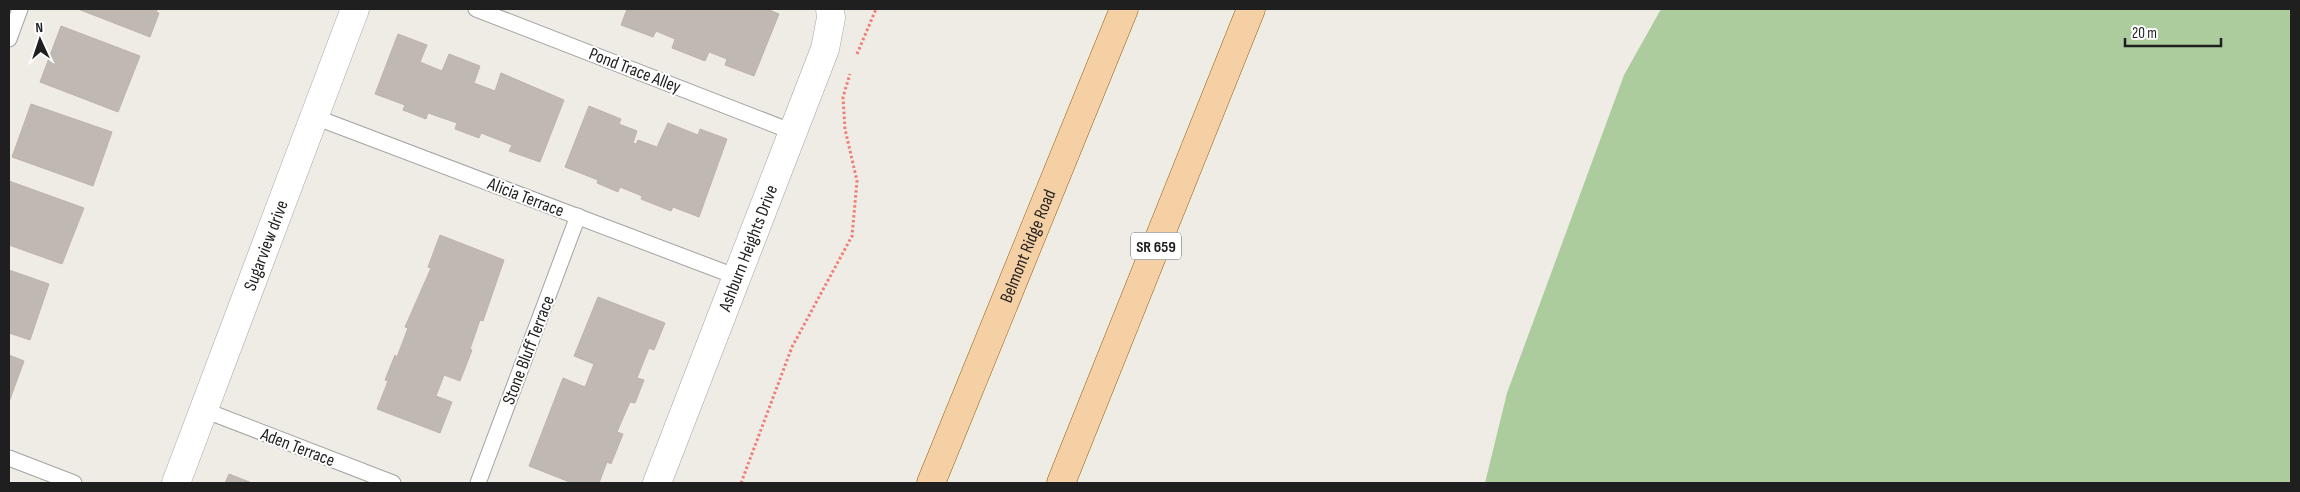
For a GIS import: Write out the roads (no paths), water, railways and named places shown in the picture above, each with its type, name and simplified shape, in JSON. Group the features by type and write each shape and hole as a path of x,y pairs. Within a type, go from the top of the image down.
{"main road":[{"name":"Belmont Ridge Road","path":"931,483 1124,9"},
{"name":"SR 659","path":"1061,483 1251,9"}],"street":[{"name":"Ashburn Heights Drive","path":"657,483 825,49 831,18 830,9"},
{"name":"Sugarview drive","path":"176,483 315,116 352,10"}],"lane":[{"path":"9,40 20,9"},
{"name":"Pond Trace Alley","path":"476,9 793,132"},
{"name":"Alicia Terrace","path":"315,116 737,277"},
{"name":"Stone Bluff Terrace","path":"478,483 578,216"},
{"name":"Aden Terrace","path":"204,410 393,483"},
{"path":"9,458 74,483"}]}
